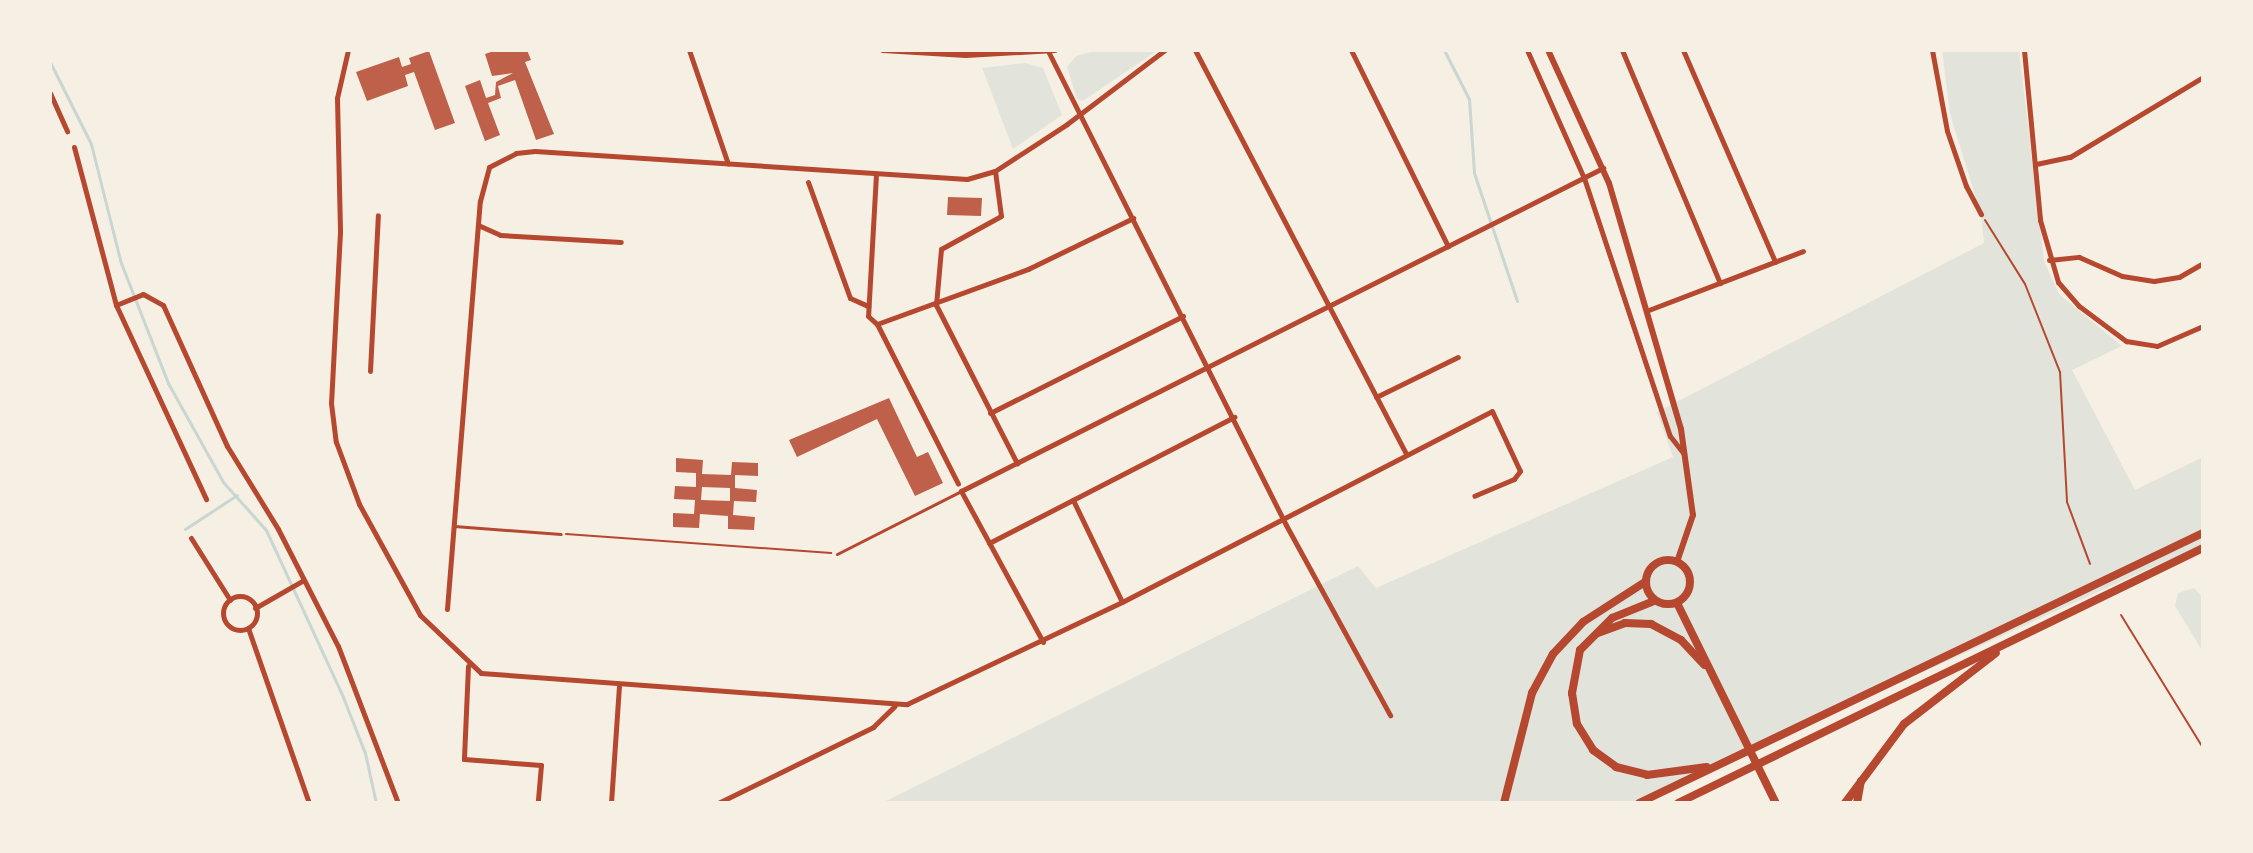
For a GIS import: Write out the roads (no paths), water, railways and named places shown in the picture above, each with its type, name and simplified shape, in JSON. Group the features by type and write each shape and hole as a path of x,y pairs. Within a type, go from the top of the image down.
{"main road":[{"path":"1639,803 2203,533"},
{"path":"1678,803 2203,548"},
{"path":"1504,803 1532,693 1553,654 1583,622 1645,582 1653,566 1677,562 1690,582 1677,603"},
{"path":"1645,582 1654,601"},
{"path":"1677,603 1654,601 1612,618 1588,639 1575,666 1573,707 1582,735 1606,761 1647,775 1730,759"},
{"path":"1677,603 1776,803"},
{"path":"1588,639 1625,623 1651,624 1681,640 1709,671"},
{"path":"1845,803 1862,776 1904,724 2011,641"},
{"path":"1857,803 1862,776"}],"street":[{"path":"348,50 337,98 340,232 333,423 359,504 420,615 468,665 504,678 896,705 921,700 1043,642 1492,411 1520,471 1514,479 1474,496"},
{"path":"689,50 728,164"},
{"path":"883,50 1052,51 1081,116 1234,417 1282,519 1390,715"},
{"path":"447,609 478,225 489,167 501,159 535,151 957,180 995,171 1081,116 1165,50"},
{"path":"1195,50 1406,454"},
{"path":"1351,50 1448,246"},
{"path":"1527,50 1584,178 1670,436 1687,458"},
{"path":"1548,50 1603,168 1687,458 1693,515 1677,562"},
{"path":"1622,50 1720,283"},
{"path":"1683,50 1775,262"},
{"path":"1932,50 1947,131 1960,174 1981,214"},
{"path":"2024,50 2049,260 2058,282 2079,306 2126,341 2157,346 2203,326"},
{"path":"2036,164 2070,157 2203,77"},
{"path":"50,93 67,131"},
{"path":"74,147 116,305 206,499"},
{"path":"1043,642 961,491 1603,168"},
{"path":"995,171 1001,216 941,249 936,305 1017,463"},
{"path":"876,173 868,306 870,321 877,324 958,484"},
{"path":"808,182 850,298 868,306"},
{"path":"370,371 378,215"},
{"path":"877,324 1028,269 1133,218"},
{"path":"478,225 500,235 621,242"},
{"path":"1646,311 1803,251"},
{"path":"2049,260 2079,257 2122,276 2154,281 2179,277 2203,263"},
{"path":"116,305 143,294 156,298 227,446 278,529 338,646 398,803"},
{"path":"990,413 1183,316"},
{"path":"1376,397 1458,357"},
{"path":"989,543 1234,417"},
{"path":"1073,500 1122,602"},
{"path":"191,538 230,600"},
{"path":"302,581 255,608 248,628 309,803"},
{"path":"248,628 233,629 225,621 223,609 230,600 242,597 255,608"},
{"path":"468,665 464,759 541,765 538,803"},
{"path":"611,803 619,686"},
{"path":"718,803 873,727 896,705"}],"lane":[{"path":"837,554 961,491"},
{"path":"454,526 561,534"}],"waterway":[{"path":"1444,50 1469,99 1474,173 1517,301"},
{"path":"50,62 91,144 121,263 168,383 223,482 266,530 343,697 365,753 376,803"},
{"path":"185,529 237,495"}]}
